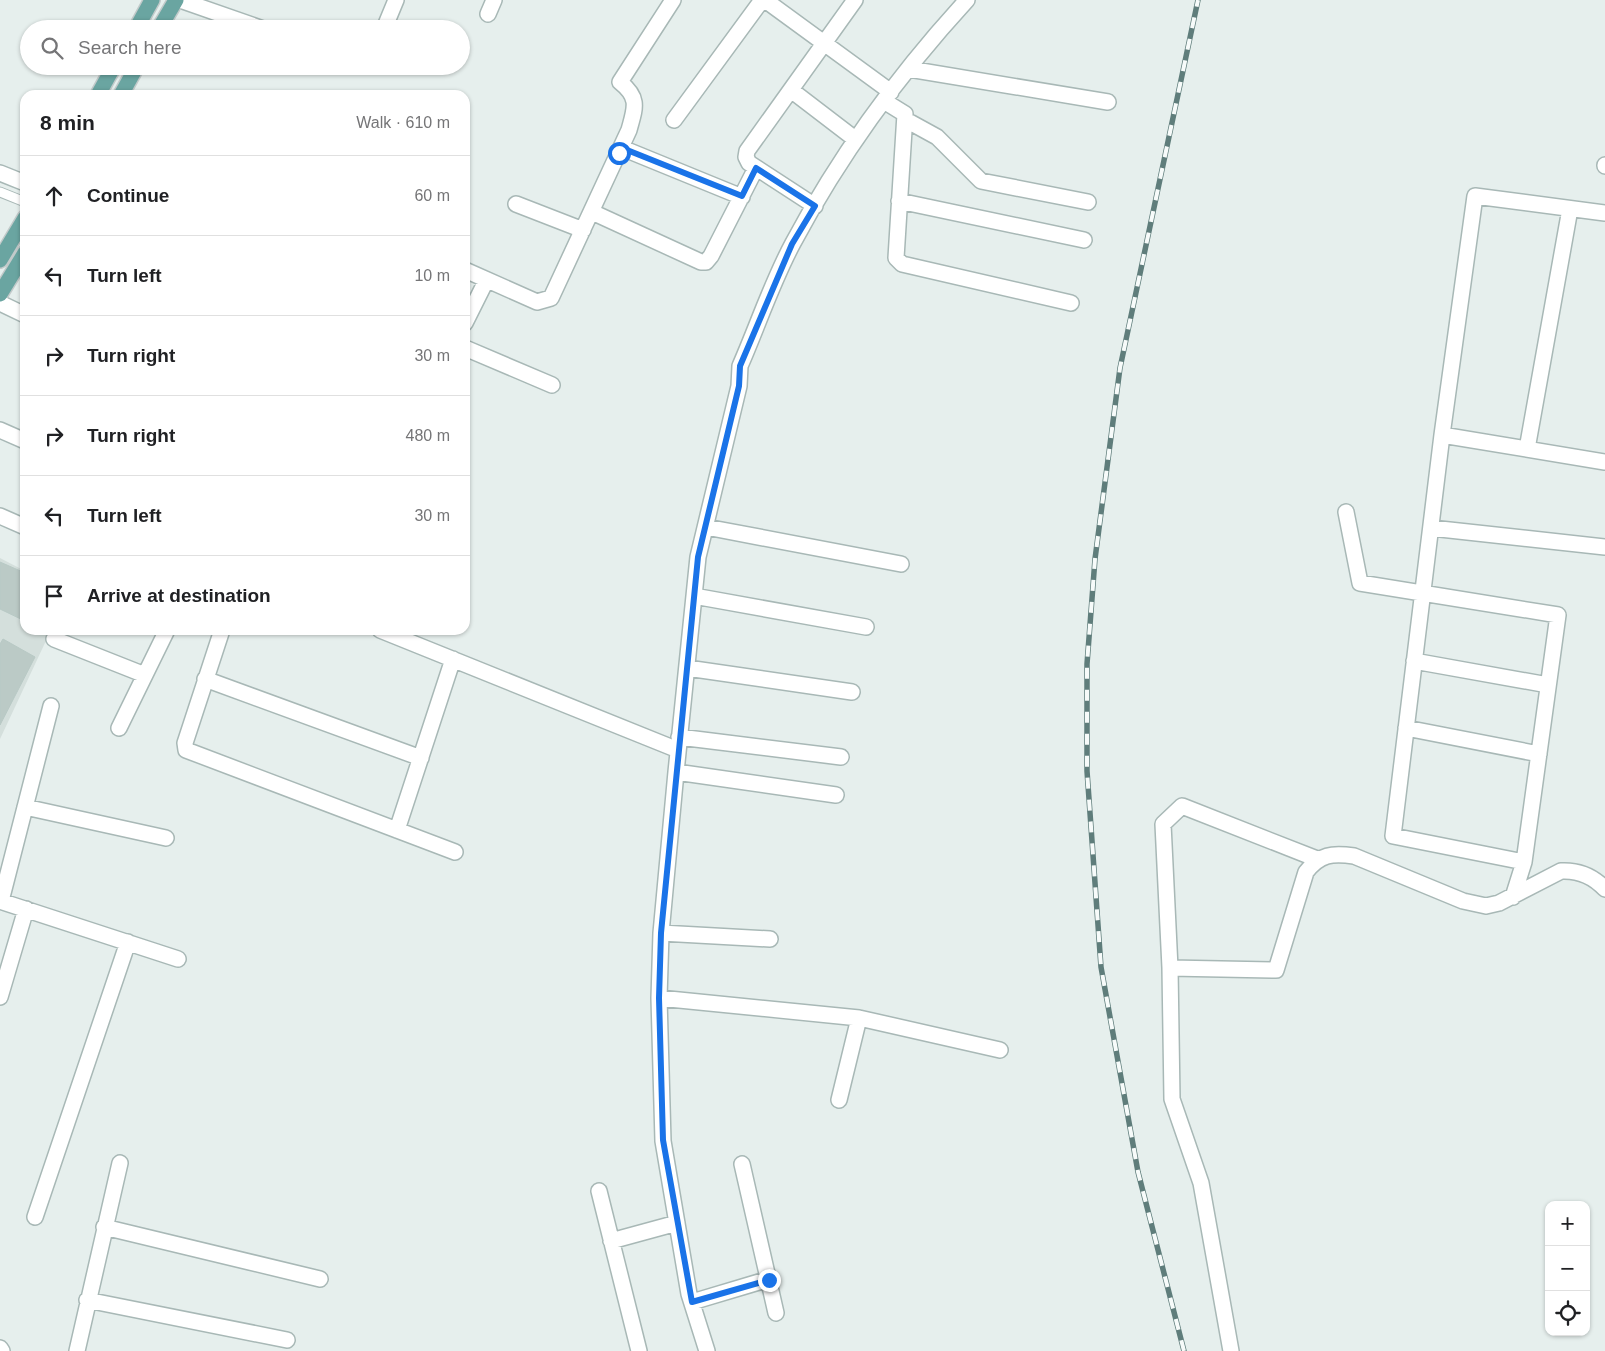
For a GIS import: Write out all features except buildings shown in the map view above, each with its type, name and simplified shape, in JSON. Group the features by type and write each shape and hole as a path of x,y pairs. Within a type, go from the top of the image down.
{"main road":[{"path":"164,20 176,0"},
{"path":"140,20 147,1"},
{"path":"101,90 109,75"},
{"path":"124,90 132,75"},
{"path":"0,260 20,226"},
{"path":"0,294 20,261"}],"street":[{"path":"180,0 237,20"},
{"path":"388,20 396,0"},
{"path":"470,273 537,302 551,298 622,148 635,108 630,90 620,82 672,0"},
{"path":"674,120 764,0 825,43 888,96 902,111 906,120 895,249 896,258 902,264 1071,303"},
{"path":"815,206 748,163 746,156 747,151 855,0"},
{"path":"707,1351 692,1302 663,1140 659,998 661,933 698,557 739,386 740,366 792,244 855,139 938,32 967,0"},
{"path":"909,69 1108,102"},
{"path":"791,90 855,139"},
{"path":"906,120 937,137 981,181 1088,202"},
{"path":"622,148 742,196"},
{"path":"592,212 700,262 706,262 711,256 756,168"},
{"path":"0,173 20,181"},
{"path":"1524,862 1393,836 1430,528 1475,196 1605,213"},
{"path":"899,202 1084,240"},
{"path":"516,204 583,230"},
{"path":"1527,449 1570,209"},
{"path":"470,313 486,281"},
{"path":"0,303 20,313"},
{"path":"470,353 552,385"},
{"path":"0,430 20,439"},
{"path":"1442,435 1605,462"},
{"path":"1346,512 1360,583 1558,615 1524,862 1513,897"},
{"path":"0,516 20,525"},
{"path":"706,527 901,564"},
{"path":"1430,528 1605,547"},
{"path":"694,596 866,627"},
{"path":"119,728 165,635"},
{"path":"220,635 185,743 188,752 455,852"},
{"path":"393,635 679,743 841,757"},
{"path":"54,639 145,676"},
{"path":"397,830 453,659"},
{"path":"1414,661 1548,685"},
{"path":"687,668 852,692"},
{"path":"206,679 421,758"},
{"path":"51,706 0,901 178,958"},
{"path":"1406,728 1539,754"},
{"path":"676,772 836,795"},
{"path":"1231,1351 1200,1183 1172,1100 1170,968 1164,824 1182,806 1317,859 1339,854 1354,856 1475,905 1499,903 1561,871 1586,874 1605,889"},
{"path":"25,807 166,838"},
{"path":"1170,968 1276,970 1306,872 1317,859"},
{"path":"0,997 26,910"},
{"path":"661,933 770,939"},
{"path":"34,1217 128,942"},
{"path":"659,998 859,1018 1000,1050"},
{"path":"839,1100 859,1018"},
{"path":"77,1351 87,1300 120,1162"},
{"path":"742,1164 776,1313"},
{"path":"599,1191 639,1351"},
{"path":"611,1240 677,1223"},
{"path":"104,1227 320,1279"},
{"path":"692,1302 769,1280"},
{"path":"87,1300 287,1340"}],"lane":[{"path":"0,192 20,200"}],"shaded area":[{"path":"0,558 20,568 20,635 49,635 0,739"}],"railway":[{"path":"1184,1351 1138,1172 1101,967 1087,771 1087,664 1095,559 1120,368 1198,0"}],"route":[{"path":"619,153 622,148 742,196 756,168 815,206 792,244 740,366 739,386 698,557 661,933 659,998 663,1140 689,1294 692,1302 769,1280"}]}
